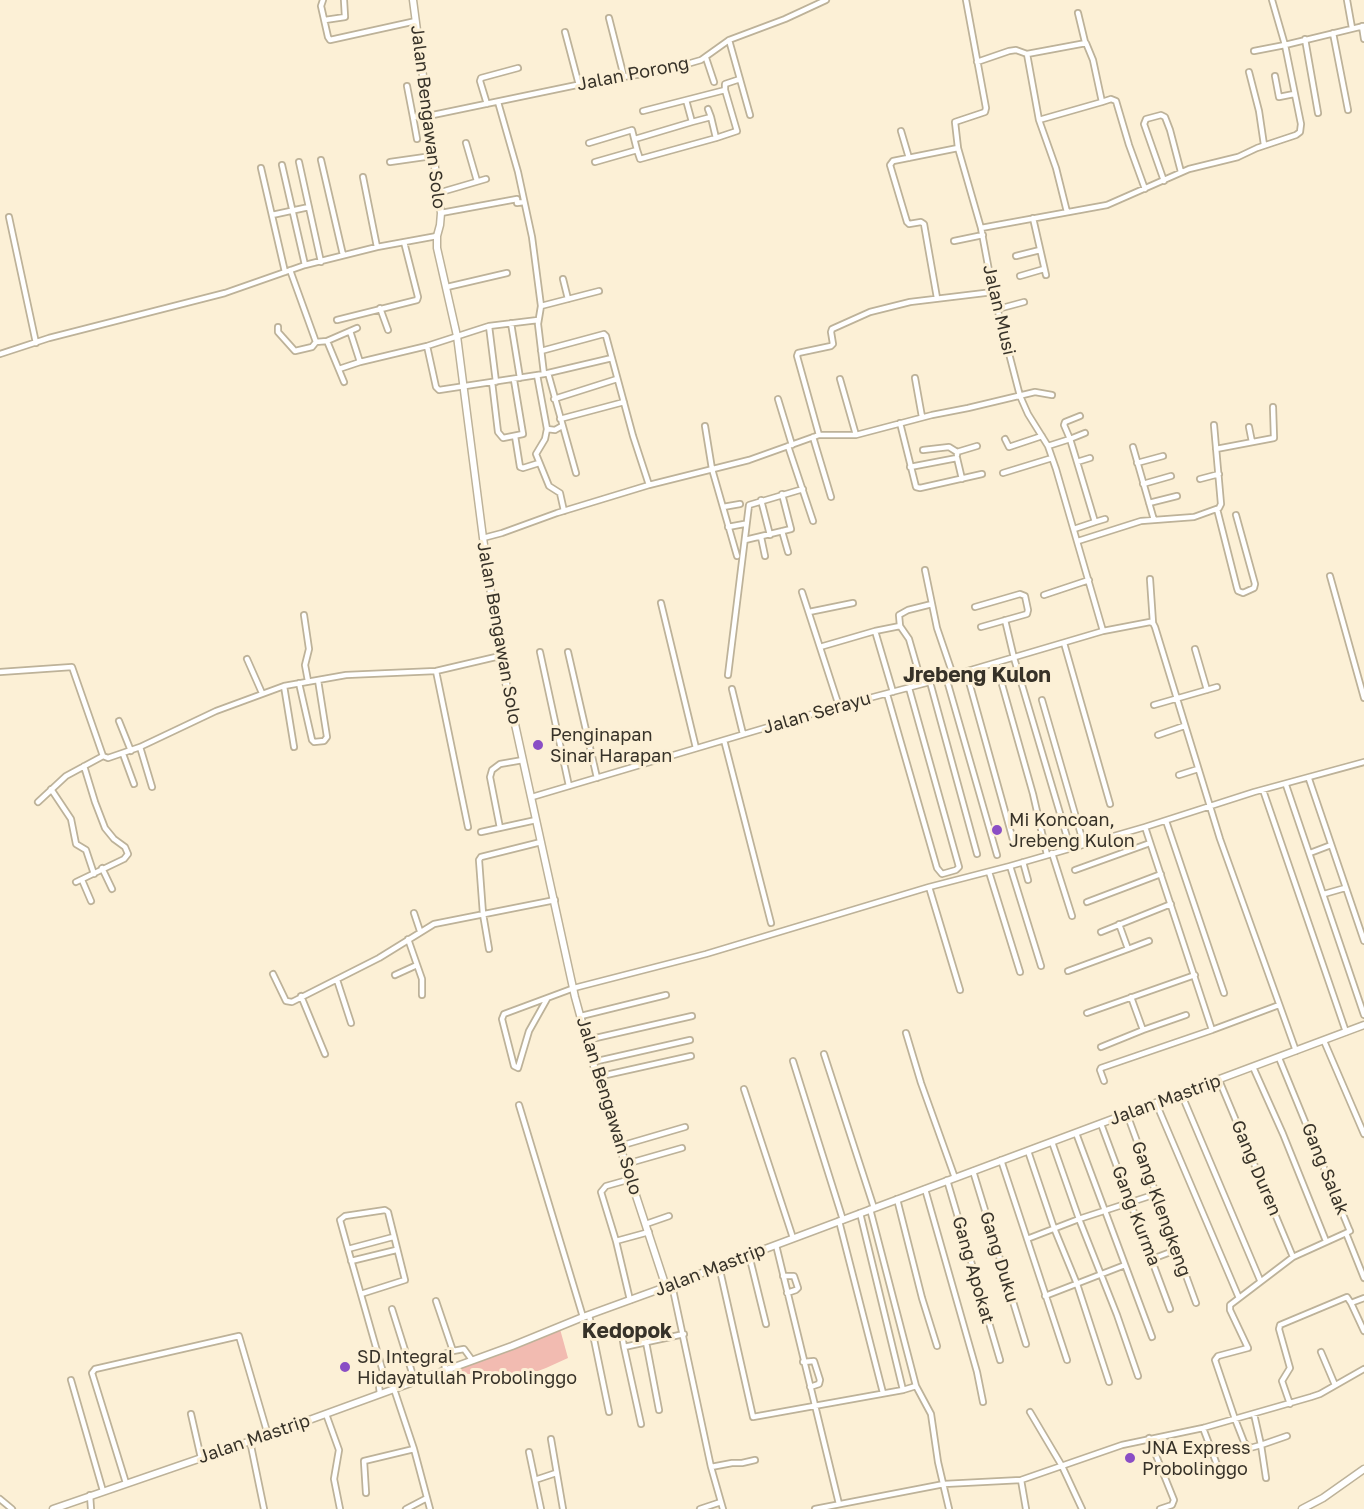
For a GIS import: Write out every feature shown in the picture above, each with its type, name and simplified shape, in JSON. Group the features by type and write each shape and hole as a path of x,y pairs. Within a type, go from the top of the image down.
{"main road":[{"name":"Jalan Bengawan Solo","path":"413,0 441,213 437,248 457,336 500,656 587,1040 646,1224 670,1286"},
{"name":"Jalan Mastrip","path":"53,1509 65,1507 90,1495 415,1382 872,1208 1364,1025"},
{"path":"1302,1509 1323,1498 1364,1469"}],"street":[{"path":"323,0 321,6 330,40 416,21"},
{"path":"325,21 345,17 344,0"},
{"name":"Jalan Porong","path":"413,117 672,69 706,58 729,40 826,0"},
{"name":"Jalan Musi","path":"966,0 986,108 985,112 955,122 958,148 983,235 993,292 1020,396 1028,414 1048,446 1103,631"},
{"path":"981,228 1107,205 1198,165 1238,157 1300,132 1301,124 1285,45 1272,0"},
{"path":"1347,0 1352,28"},
{"path":"1078,13 1085,42 1093,60 1102,102"},
{"path":"609,18 624,77"},
{"path":"1254,51 1363,26 1364,39"},
{"path":"565,32 579,85"},
{"path":"1333,33 1348,110"},
{"path":"1305,39 1318,113"},
{"path":"729,40 750,115"},
{"path":"977,62 1009,51 1016,50 1027,54 1085,42"},
{"path":"1027,54 1039,120 1056,168 1067,212"},
{"path":"706,58 714,82"},
{"path":"487,104 480,81 482,78 518,68"},
{"path":"1249,72 1259,111 1264,145"},
{"path":"1275,76 1279,97 1294,94"},
{"path":"589,143 632,130 640,159 737,130 725,84 740,79"},
{"path":"407,86 417,139"},
{"path":"644,111 725,90"},
{"path":"1039,120 1112,99 1116,101 1145,189"},
{"path":"686,100 692,122"},
{"path":"498,102 518,172 532,237 541,306 538,320 546,374 576,473"},
{"path":"708,109 716,138"},
{"path":"1164,181 1144,124 1146,119 1161,115 1165,117 1181,172"},
{"path":"635,139 711,117"},
{"path":"901,131 909,159"},
{"path":"466,143 477,181"},
{"path":"937,298 924,224 907,222 890,165 893,160 909,159 958,148"},
{"path":"595,162 637,150"},
{"path":"390,162 432,156"},
{"path":"321,160 343,255"},
{"path":"299,162 321,262"},
{"path":"282,165 304,266"},
{"path":"261,168 287,271 316,342"},
{"path":"363,177 377,247"},
{"path":"438,193 486,179"},
{"path":"441,213 517,199 518,203 524,202"},
{"path":"272,215 309,207"},
{"path":"9,217 36,343"},
{"path":"1020,276 1045,272 1034,218"},
{"path":"954,241 983,235"},
{"path":"0,354 225,293 287,271 343,255 437,236"},
{"path":"337,320 413,302 418,297 404,242"},
{"path":"1016,256 1040,250"},
{"path":"447,287 507,273"},
{"path":"563,279 568,299"},
{"path":"541,306 599,291"},
{"path":"819,435 798,353 831,346 833,344 831,330 863,315 910,302 993,292"},
{"path":"998,309 1024,302"},
{"path":"380,308 388,330"},
{"path":"339,369 427,346 489,326 538,320"},
{"path":"489,326 500,436 515,436 523,434 523,430 511,323"},
{"path":"278,327 278,332 295,351 312,347 316,342 327,341 357,328"},
{"path":"350,331 360,362"},
{"path":"542,351 604,334 606,336 649,485"},
{"path":"327,341 344,382"},
{"path":"427,346 436,388 439,390 546,374 612,358"},
{"path":"537,375 547,429 545,439 537,450 539,463 549,486 560,493 564,511"},
{"path":"915,378 922,417"},
{"path":"554,399 617,379"},
{"path":"840,379 856,435"},
{"path":"483,538 649,485 749,460 819,435 856,435 922,417 1035,392 1052,395"},
{"path":"778,399 813,521"},
{"path":"560,419 624,402"},
{"path":"1216,449 1273,439 1276,436 1273,407"},
{"path":"1080,416 1064,423 1095,522"},
{"path":"900,423 914,483 920,488 982,474"},
{"path":"1078,541 1141,521 1194,517 1217,509 1221,504 1214,425"},
{"path":"547,429 562,426"},
{"path":"705,426 712,469 737,556"},
{"path":"1249,427 1252,442"},
{"path":"1048,446 1085,433"},
{"path":"515,436 520,467 539,463"},
{"path":"1005,439 1009,447 1042,436"},
{"path":"813,437 831,497"},
{"path":"910,467 957,455 977,446"},
{"path":"923,450 949,447 957,455 962,479"},
{"path":"1133,447 1154,520"},
{"path":"1137,463 1163,456"},
{"path":"1003,473 1052,458"},
{"path":"1077,462 1090,458"},
{"path":"1200,479 1219,474"},
{"path":"1143,484 1171,476"},
{"path":"728,675 749,505 803,489"},
{"path":"746,540 791,529 782,494"},
{"path":"1149,503 1177,496"},
{"path":"761,500 770,535"},
{"path":"723,507 740,504"},
{"path":"1217,509 1237,588 1243,593 1254,588 1255,584 1236,515"},
{"path":"1074,529 1106,519"},
{"path":"728,527 744,524"},
{"path":"782,531 788,552"},
{"path":"761,537 765,556"},
{"path":"925,570 937,628 953,675"},
{"path":"1330,576 1364,698"},
{"path":"1150,579 1153,623 1208,804 1296,1051"},
{"path":"1044,595 1089,580"},
{"path":"802,592 838,706"},
{"path":"975,607 1020,594 1024,595 1027,614 981,627"},
{"path":"660,603 696,748"},
{"path":"809,612 853,603"},
{"path":"922,684 909,639 904,635 900,626 899,615 908,610 932,604"},
{"path":"304,615 309,649 305,665 308,681"},
{"path":"1005,620 1067,837"},
{"name":"Jalan Serayu","path":"532,797 838,706 909,688 1103,631 1146,622 1153,623"},
{"path":"820,647 900,626"},
{"path":"875,631 893,692"},
{"path":"1064,644 1110,804"},
{"path":"1196,649 1208,690"},
{"path":"540,652 569,786"},
{"path":"568,652 597,778"},
{"path":"38,802 66,776 103,756 108,758 131,751 209,714 284,686 346,675 436,671 500,656"},
{"path":"247,659 262,693"},
{"path":"996,663 1048,852 1072,916"},
{"path":"0,672 72,667 103,756"},
{"path":"436,671 468,827"},
{"path":"966,671 1013,840"},
{"path":"946,677 997,855"},
{"path":"300,683 312,740 314,742 324,741 327,737 318,680"},
{"path":"930,682 977,854"},
{"path":"284,686 294,747"},
{"path":"1154,705 1217,687"},
{"path":"887,694 937,867 942,874 959,867 909,688"},
{"path":"732,689 743,734"},
{"path":"1042,700 1083,841"},
{"path":"119,721 131,751"},
{"path":"1158,735 1184,726"},
{"path":"724,740 771,923"},
{"path":"140,747 152,787"},
{"path":"123,754 134,784"},
{"path":"500,828 490,777 492,770 500,764 523,760"},
{"path":"547,999 529,1031 518,1068 516,1068 502,1016 574,988 703,955 929,887 1010,866 1083,841 1145,827 1208,804 1309,779 1364,762"},
{"path":"84,765 105,828 128,851 124,859 79,881 91,901"},
{"path":"1179,775 1198,769"},
{"path":"1309,779 1364,941"},
{"path":"1286,785 1364,1015"},
{"path":"51,789 70,819 76,844 86,850 94,874"},
{"path":"1263,790 1346,1032"},
{"path":"481,832 536,820"},
{"path":"1166,820 1224,993"},
{"path":"1145,827 1212,1030"},
{"path":"489,949 483,914 480,858 541,842"},
{"path":"1075,870 1150,843"},
{"path":"1310,853 1331,846"},
{"path":"1023,862 1028,880"},
{"path":"1010,866 1041,966"},
{"path":"102,868 112,889"},
{"path":"990,872 1020,972"},
{"path":"1087,902 1161,874"},
{"path":"929,887 960,990"},
{"path":"1324,894 1345,888"},
{"path":"273,974 287,1002 379,958 434,924 555,900"},
{"path":"1101,932 1171,904"},
{"path":"414,913 420,931"},
{"path":"1119,924 1128,949"},
{"path":"408,939 423,983 422,995"},
{"path":"1068,971 1149,941"},
{"path":"395,975 417,965"},
{"path":"1087,1013 1195,975"},
{"path":"337,980 351,1023"},
{"path":"581,1016 666,995"},
{"path":"301,996 325,1054"},
{"path":"1131,998 1143,1030"},
{"path":"1104,1081 1101,1068 1279,1005"},
{"path":"1101,1047 1186,1015"},
{"path":"587,1040 692,1016"},
{"path":"906,1033 955,1178"},
{"path":"593,1062 690,1040"},
{"path":"1324,1041 1364,1134"},
{"path":"824,1054 872,1208 916,1386 931,1414 938,1462 949,1509"},
{"path":"597,1077 691,1056"},
{"name":"Gang Salak","path":"1279,1058 1349,1228 1350,1231 1346,1233 1364,1278"},
{"path":"793,1061 841,1220 883,1393"},
{"path":"1253,1067 1326,1241"},
{"name":"Gang Duren","path":"1220,1080 1293,1257"},
{"path":"744,1089 793,1238"},
{"path":"1181,1093 1260,1280"},
{"path":"1156,1103 1239,1298"},
{"path":"519,1105 586,1316 609,1412"},
{"name":"Gang Klengkeng","path":"1127,1114 1196,1304"},
{"name":"Gang Kurma","path":"1101,1124 1170,1309"},
{"path":"620,1146 685,1127"},
{"path":"1076,1133 1152,1337"},
{"path":"1052,1142 1138,1377"},
{"path":"626,1164 682,1148"},
{"path":"1028,1151 1054,1228 1077,1284 1109,1382"},
{"path":"1001,1161 1067,1360"},
{"name":"Gang Duku","path":"973,1171 1026,1344"},
{"path":"630,1300 601,1192 606,1186 631,1179"},
{"name":"Gang Apokat","path":"948,1180 1000,1360"},
{"path":"925,1189 977,1372 983,1402"},
{"path":"1027,1239 1155,1194"},
{"path":"897,1199 922,1298 937,1346"},
{"path":"361,1294 405,1280 387,1211 345,1216 340,1220 385,1379"},
{"path":"860,1213 903,1390"},
{"path":"646,1224 669,1216"},
{"path":"616,1241 649,1232"},
{"path":"1287,1436 1247,1448 1215,1360 1218,1356 1248,1348 1230,1307 1260,1280 1293,1257 1346,1233"},
{"path":"348,1249 393,1237"},
{"path":"776,1245 839,1504"},
{"path":"351,1261 396,1250"},
{"path":"1152,1259 1176,1250"},
{"path":"749,1255 766,1324"},
{"path":"719,1266 753,1417 916,1386"},
{"path":"1045,1296 1125,1266"},
{"path":"783,1276 794,1276 798,1287 787,1293"},
{"path":"670,1286 684,1334 711,1467 723,1509"},
{"path":"1290,1404 1282,1381 1290,1368 1279,1328 1347,1297 1352,1302 1364,1331"},
{"path":"1352,1302 1364,1298"},
{"path":"436,1301 453,1351"},
{"path":"392,1309 415,1382"},
{"path":"624,1347 684,1334"},
{"path":"622,1335 641,1424"},
{"path":"126,1483 93,1370 239,1336 268,1435"},
{"path":"646,1342 660,1410"},
{"path":"445,1370 444,1354 464,1349 472,1360"},
{"path":"1321,1352 1335,1385"},
{"path":"803,1362 814,1361 820,1380 819,1384 810,1387"},
{"path":"815,1509 944,1484 1021,1480 1122,1445 1203,1428 1290,1404 1320,1394 1364,1369"},
{"path":"71,1380 103,1491"},
{"path":"380,1394 381,1381 391,1380 414,1449 430,1509"},
{"path":"1030,1412 1062,1466 1082,1509"},
{"path":"191,1414 201,1458"},
{"path":"326,1414 339,1450 334,1479 340,1509"},
{"path":"1254,1414 1266,1478"},
{"path":"1203,1428 1219,1470"},
{"path":"1149,1438 1174,1500 1172,1506 1160,1509"},
{"path":"551,1439 562,1509"},
{"path":"250,1441 264,1509"},
{"path":"366,1494 364,1461 414,1449"},
{"path":"529,1452 541,1509"},
{"path":"711,1467 755,1460"},
{"path":"535,1480 556,1473"},
{"path":"1021,1480 1026,1509"},
{"path":"90,1495 91,1509"},
{"path":"406,1509 427,1497"},
{"path":"0,1499 12,1509"},
{"path":"700,1509 721,1502"}],"shaded area":[{"path":"560,1329 568,1358 546,1368 503,1384 473,1374 456,1374 443,1380 432,1378"}],"place":[{"name":"Penginapan Sinar Harapan","path":"538,745"},
{"name":"Mi Koncoan, Jrebeng Kulon","path":"997,830"},
{"name":"SD Integral Hidayatullah Probolinggo","path":"345,1367"},
{"name":"JNA Express Probolinggo","path":"1130,1458"}],"district":[{"name":"Jrebeng Kulon","path":"977,675"},
{"name":"Kedopok","path":"627,1331"}]}
